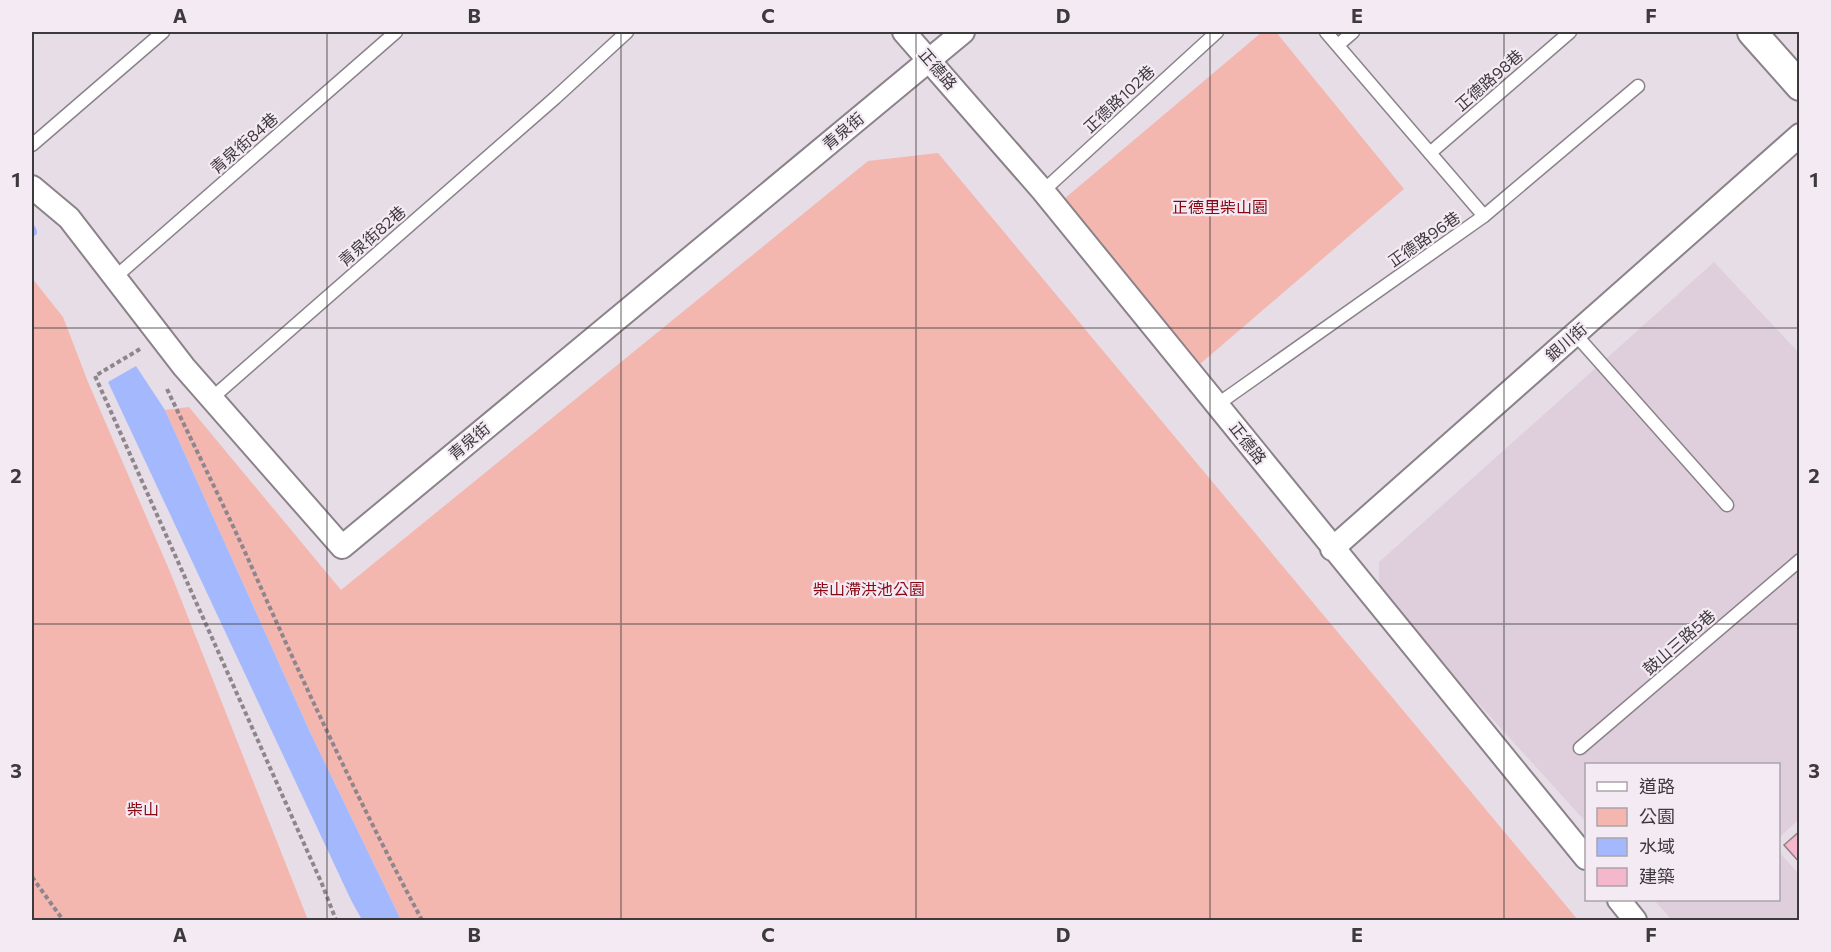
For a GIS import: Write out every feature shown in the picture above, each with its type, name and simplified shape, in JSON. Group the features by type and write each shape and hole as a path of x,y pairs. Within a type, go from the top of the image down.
{"street":[{"name":"正德路","path":"904,32 930,58 1043,191 1218,404 1332,549 1585,856"},
{"name":"青泉街","path":"32,188 69,218 113,279 184,367 342,547 963,32"},
{"path":"1752,32 1800,86"},
{"name":"銀川街","path":"1332,549 1800,135"},
{"path":"1620,901 1635,921"}],"lane":[{"path":"32,146 163,32"},
{"name":"青泉街84巷","path":"113,279 396,32"},
{"name":"青泉街82巷","path":"212,398 555,98 627,32"},
{"name":"正德路102巷","path":"1043,191 1217,32"},
{"path":"1326,32 1484,216"},
{"path":"1338,45 1353,32"},
{"name":"正德路98巷","path":"1430,153 1570,32"},
{"name":"正德路96巷","path":"1218,404 1484,216 1638,86"},
{"path":"1575,334 1726,505"},
{"name":"鼓山三路5巷","path":"1580,748 1800,560"}],"path":[{"path":"146,357 139,348 94,376 322,884 336,921"},
{"path":"184,367 164,384 249,561 275,623 337,754 422,921"},
{"path":"32,877 63,921"}],"shaded area":[{"path":"1714,262 1799,353 1800,818 1780,837 1780,763 1585,763 1585,821 1379,594 1379,562"},
{"path":"1780,853 1799,874 1799,920 1672,920 1655,901 1780,901"}],"green space":[{"name":"正德里柴山園","path":"1262,32 1276,32 1404,189 1200,364 1064,199"},
{"name":"柴山滯洪池公園","path":"938,153 1578,920 401,920 310,732 165,410 189,407 341,590 868,161"},
{"name":"柴山","path":"32,278 63,317 88,382 171,574 308,920 32,920"}],"water":[{"path":"136,366 165,410 310,732 401,920 362,920 351,900 108,382"}],"building":[{"path":"1800,831 1800,863 1784,845"}]}
